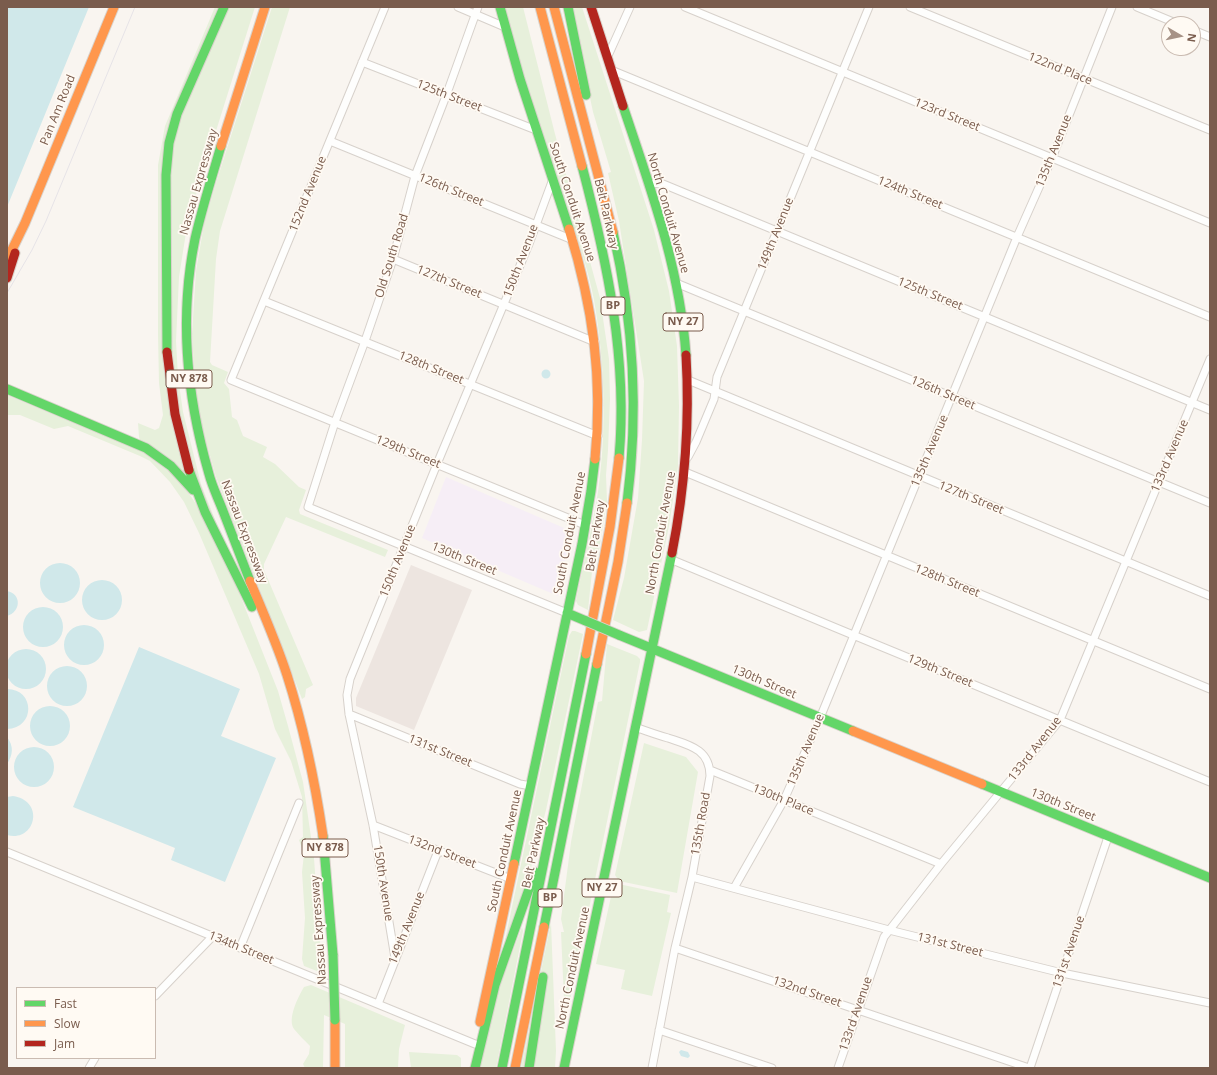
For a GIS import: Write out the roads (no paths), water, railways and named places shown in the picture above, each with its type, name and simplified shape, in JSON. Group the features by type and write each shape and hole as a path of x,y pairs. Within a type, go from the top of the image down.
{"main road":[{"name":"Pan Am Road","path":"7,260 25,223 114,7"},
{"path":"224,7 177,114 169,142 167,163 167,331 169,372 173,401 188,469 200,499 250,603 305,742"},
{"name":"Nassau Expressway","path":"265,7 208,188 198,226 192,252 188,285 187,345 194,410 209,475 287,675 316,790 324,844 333,955 335,1020 334,1068"},
{"name":"South Conduit Avenue","path":"471,1068 585,525 598,436 598,397 595,342 585,286 553,179 515,64 500,7"},
{"name":"Belt Parkway","path":"502,1068 596,605 612,515 620,448 621,389 616,329 604,257 588,187 540,7"},
{"name":"Belt Parkway","path":"516,1068 620,555 634,437 634,380 631,337 625,295 598,171 554,7"},
{"path":"568,7 581,75 599,145 611,226"},
{"name":"North Conduit Avenue","path":"564,1068 679,516 685,472 688,421 688,380 684,332 676,283 667,242 591,7"},
{"name":"Pan Am Road","path":"7,278 25,223"},
{"path":"7,389 146,448 171,466 200,499"},
{"name":"130th Street","path":"567,613 1210,878"},
{"path":"529,1068 541,987 581,788 585,728"},
{"path":"475,1068 495,985 552,821"}],"street":[{"name":"152nd Avenue","path":"231,380 385,7"},
{"path":"458,7 476,10 505,27"},
{"path":"607,58 630,7"},
{"name":"123rd Street","path":"685,7 1210,223"},
{"name":"149th Avenue","path":"686,461 714,399 717,377 869,7"},
{"name":"122nd Place","path":"910,7 1210,130"},
{"name":"135th Avenue","path":"734,888 784,800 820,718 1017,237 1052,158 1112,7"},
{"path":"1136,7 1161,17"},
{"name":"Old South Road","path":"308,507 335,422 365,341 392,259 415,176 446,96 476,10"},
{"name":"125th Street","path":"362,62 536,130"},
{"name":"124th Street","path":"611,70 1210,317"},
{"name":"126th Street","path":"330,141 572,240"},
{"name":"150th Avenue","path":"395,958 374,825 349,714 347,695 350,679 437,464 505,304 553,179"},
{"name":"125th Street","path":"648,183 663,184 1210,410"},
{"name":"127th Street","path":"392,259 595,342"},
{"name":"126th Street","path":"676,283 745,310 1210,503"},
{"name":"128th Street","path":"264,301 598,436"},
{"name":"133rd Avenue","path":"838,1068 884,937 941,864 1060,720 1210,359"},
{"name":"129th Street","path":"231,380 585,525"},
{"name":"127th Street","path":"688,380 1210,596"},
{"name":"128th Street","path":"685,472 1210,689"},
{"name":"130th Street","path":"308,507 567,613"},
{"name":"129th Street","path":"670,558 1210,782"},
{"name":"131st Street","path":"349,714 520,784 531,786"},
{"path":"635,727 691,746 703,756 709,765 710,770"},
{"name":"130th Place","path":"710,770 941,864"},
{"name":"135th Road","path":"692,877 710,770"},
{"path":"240,948 299,803"},
{"name":"132nd Street","path":"374,825 511,879"},
{"name":"131st Avenue","path":"1030,1068 1108,837"},
{"name":"149th Avenue","path":"378,1004 438,851"},
{"name":"134th Street","path":"7,852 475,1044"},
{"path":"652,1068 675,948 692,877"},
{"name":"131st Street","path":"692,877 889,930 1062,973 1210,1003"},
{"path":"156,995 212,937"},
{"name":"132nd Street","path":"675,948 1030,1068"},
{"path":"659,1030 772,1068"},
{"path":"89,1068 95,1059"}],"water":[{"path":"7,7 89,7 7,207"},
{"path":"544,370 548,370 550,374 548,378 544,378 542,376 542,372"},
{"path":"56,563 64,563 71,566 77,572 80,583 77,594 71,600 64,603 56,603 49,600 43,594 40,587 40,579 43,572 49,566"},
{"path":"98,580 106,580 113,583 119,589 122,600 119,611 113,617 106,620 98,620 91,617 85,611 82,604 82,596 85,589 91,583"},
{"path":"7,591 15,596 18,603 15,611 7,616"},
{"path":"39,607 47,607 54,610 60,616 63,627 60,638 54,644 47,647 39,647 32,644 26,638 23,631 23,623 26,616 32,610"},
{"path":"80,625 88,625 95,628 101,634 104,645 101,656 95,662 88,665 80,665 73,662 67,656 64,649 64,641 67,634 73,628"},
{"path":"139,647 240,689 221,736 276,758 225,882 171,860 175,848 73,807"},
{"path":"22,649 30,649 37,652 43,658 46,669 43,680 37,686 30,689 22,689 15,686 9,680 6,673 6,665 9,658 15,652"},
{"path":"63,666 71,666 78,669 84,675 87,686 84,697 78,703 71,706 63,706 56,703 50,697 47,690 47,682 50,675 56,669"},
{"path":"7,689 16,691 23,695 27,701 28,709 27,716 23,722 16,727 7,729"},
{"path":"46,706 54,706 61,709 67,715 70,726 67,737 61,743 54,746 46,746 39,743 33,737 30,730 30,722 33,715 39,709"},
{"path":"7,737 11,744 12,750 11,757 7,764"},
{"path":"30,747 38,747 45,750 51,756 54,767 51,778 45,784 38,787 30,787 23,784 17,778 14,771 14,763 17,756 23,750"},
{"path":"13,796 23,799 30,805 33,813 33,820 30,827 24,833 17,836 7,835 7,797"},
{"path":"681,1050 688,1052 690,1056 688,1058 681,1056 679,1052"}],"tram line":[{"path":"7,293 32,250 46,221 135,7"}]}
